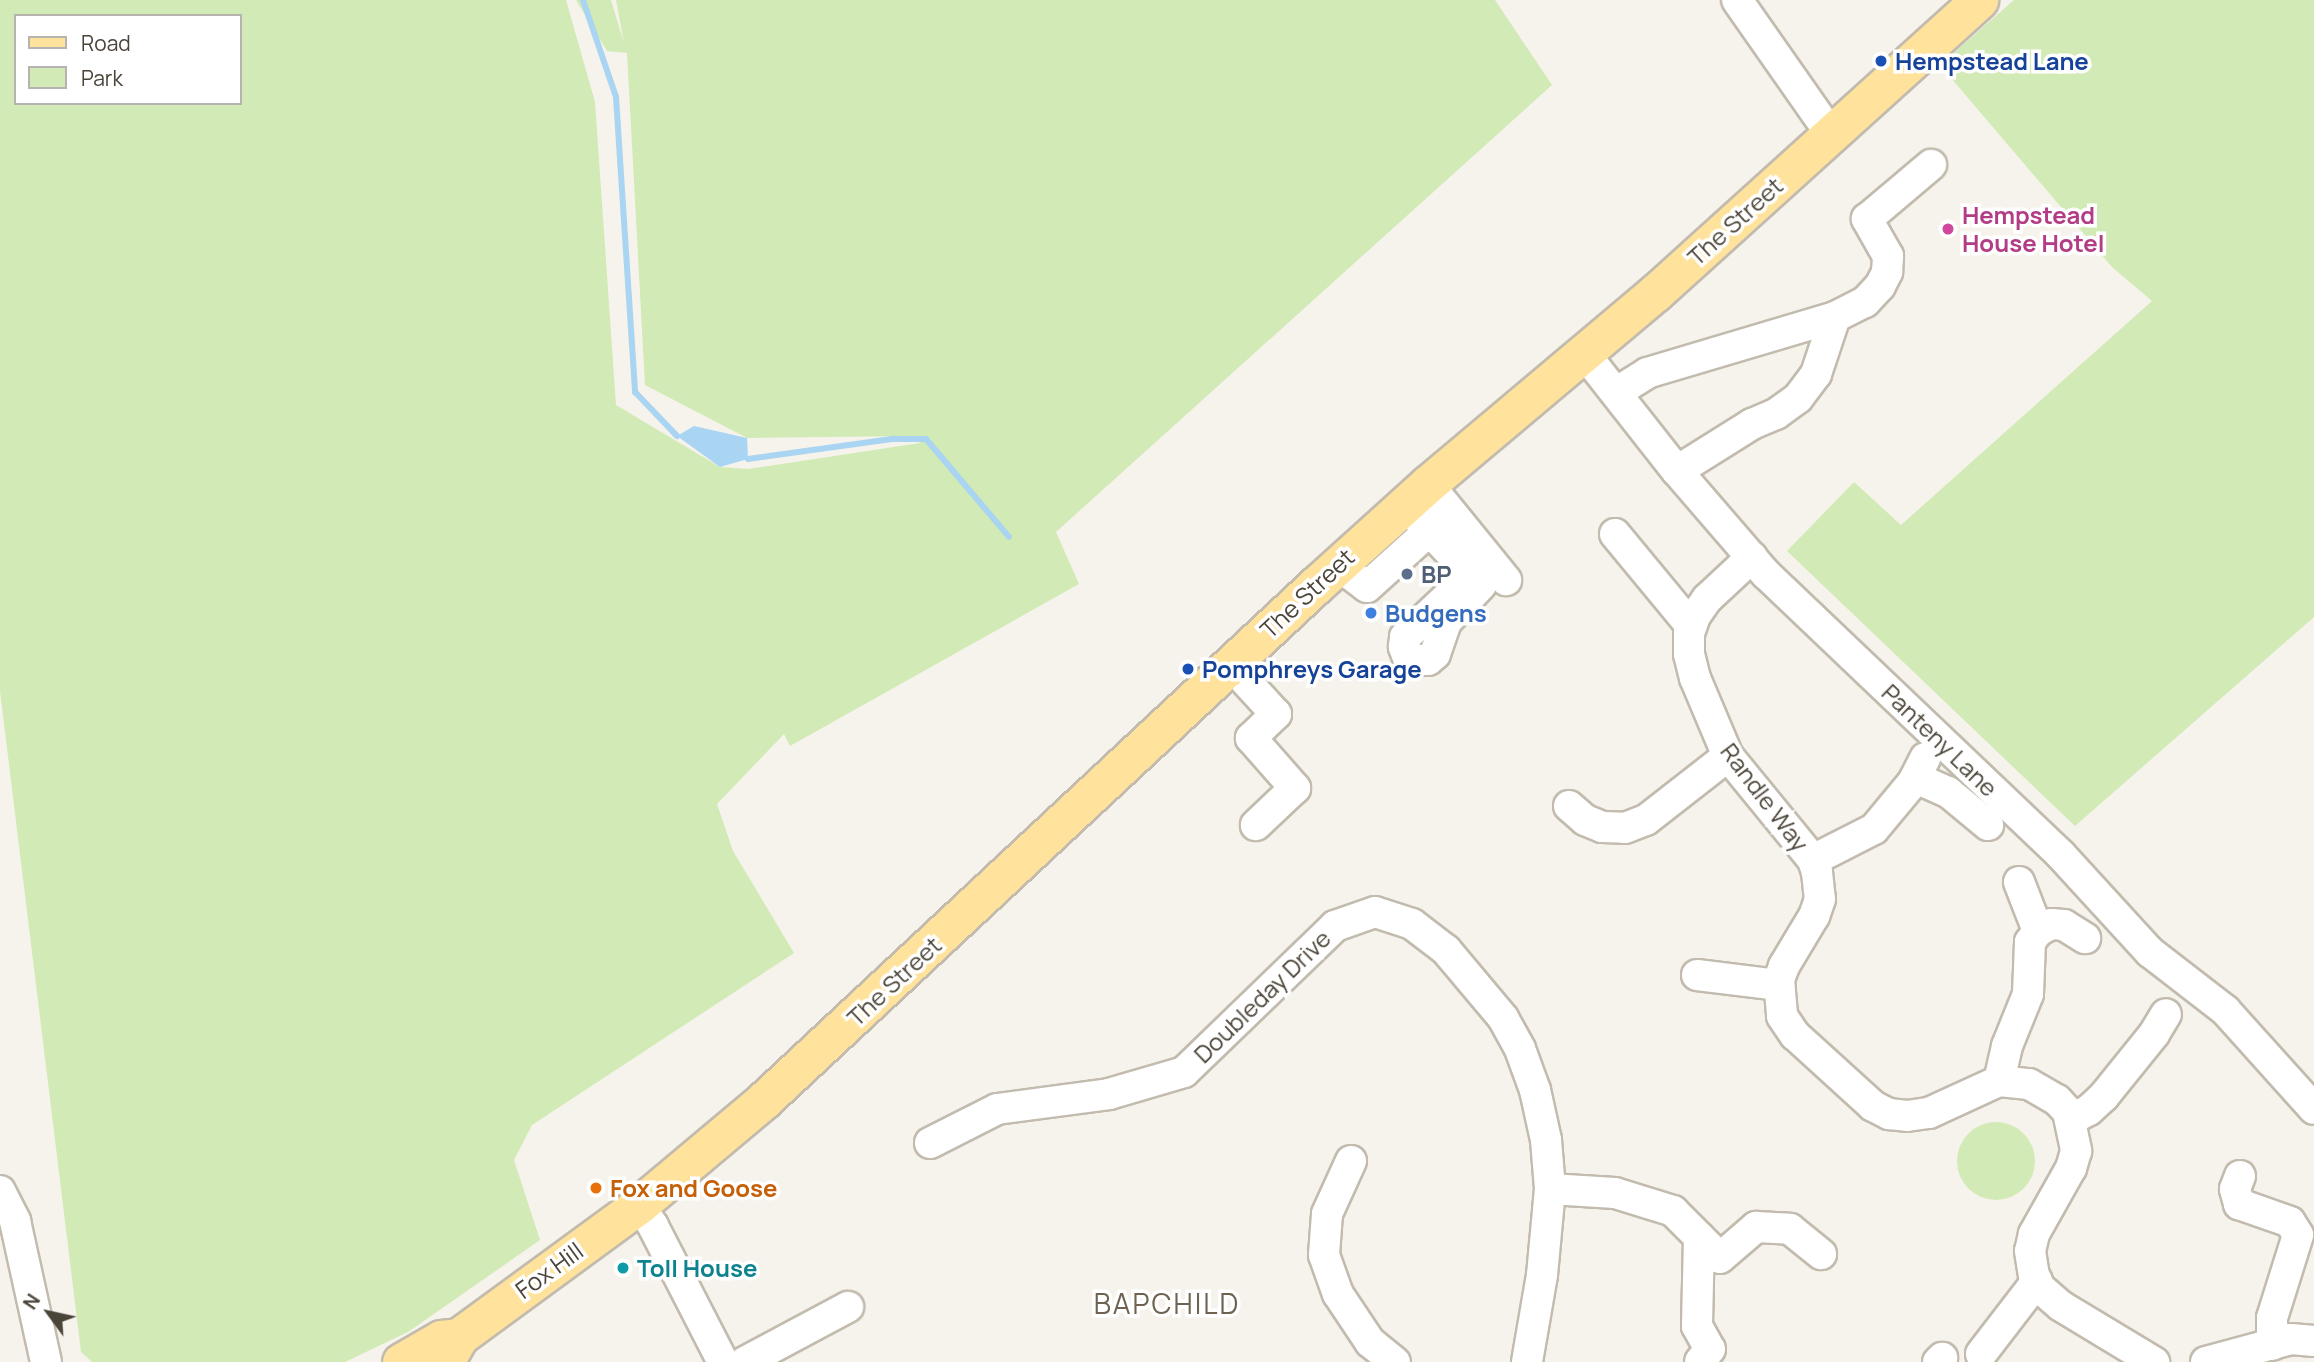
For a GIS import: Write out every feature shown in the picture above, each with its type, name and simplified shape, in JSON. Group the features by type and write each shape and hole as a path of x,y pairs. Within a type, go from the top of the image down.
{"main road":[{"name":"The Street","path":"639,1205 764,1100 892,984 1230,664 1416,494 1584,353 1979,0"},
{"name":"Fox Hill","path":"401,1362 441,1339 449,1349 639,1205"}],"street":[{"path":"1737,0 1831,134"},
{"path":"1617,392 1647,373 1835,317 1865,302 1880,286 1887,272 1888,256 1867,219 1931,165"},
{"path":"1677,471 1752,424 1776,414 1798,398 1816,374 1835,317"},
{"name":"Panteny Lane","path":"1584,353 1677,471 1752,557 1820,626 2062,855 2150,952 2225,1010 2314,1109"},
{"path":"1416,494 1429,531 1471,575"},
{"path":"1416,494 1506,580"},
{"path":"1338,565 1367,587 1429,531"},
{"path":"1615,534 1691,626 1707,599 1752,557"},
{"name":"Randle Way","path":"1691,626 1689,654 1695,678 1728,756 1813,860 1819,899 1815,916 1784,966 1779,985"},
{"path":"1230,664 1276,714 1251,738 1295,788 1256,825"},
{"path":"1569,806 1585,820 1602,827 1625,828 1646,820 1728,756"},
{"path":"1813,860 1874,829 1888,815 1920,768 1988,825"},
{"path":"2019,883 2038,931"},
{"name":"Doubleday Drive","path":"930,1143 998,1109 1109,1094 1184,1072 1335,926 1374,912 1412,924 1447,950 1503,1018 1520,1049 1535,1090 1546,1140 1550,1189 1542,1275 1527,1362"},
{"path":"1999,1081 2007,1046 2028,994 2027,958 2030,942 2038,931 2051,924 2064,925 2085,938"},
{"path":"1697,975 1779,985 1782,1016 1795,1035 1873,1106 1889,1114 1907,1116 1929,1113 1999,1081 2015,1081 2043,1090 2057,1100 2070,1120 2076,1151 2071,1168 2045,1211 2032,1242 2031,1262 2037,1281 2049,1297 2061,1306 2154,1362"},
{"path":"2070,1120 2089,1110 2104,1096 2154,1034 2166,1014"},
{"path":"1351,1161 1328,1214 1324,1255 1338,1294 1370,1342 1395,1362"},
{"path":"2240,1176 2235,1189 2239,1204 2290,1222 2298,1235 2274,1308 2272,1345"},
{"path":"1550,1189 1615,1193 1673,1211 1720,1258 1756,1227 1790,1229 1821,1254"},
{"path":"0,1191 15,1221 46,1362"},
{"path":"639,1205 653,1226 723,1362"},
{"path":"1699,1237 1697,1326 1710,1349 1700,1362"},
{"path":"1981,1354 2037,1281"},
{"path":"745,1362 848,1307"},
{"path":"2206,1362 2291,1339 2314,1341"}],"green space":[{"path":"0,0 566,0 595,102 616,405 720,467 748,469 920,443 913,436 747,438 645,385 627,53 607,51 576,0 611,0 624,43 616,0 1495,0 1552,85 1056,532 1079,584 790,746 784,734 717,804 733,851 794,953 532,1125 514,1160 540,1240 408,1332 345,1362 92,1362 81,1352 0,691"},
{"path":"2014,0 2314,0 2314,617 2075,826 1787,551 1854,482 1901,525 2152,301 2112,267 1940,65"},
{"path":"1996,1122 2011,1125 2024,1133 2032,1146 2035,1161 2032,1176 2024,1189 2011,1197 1996,1200 1981,1197 1968,1189 1960,1176 1957,1161 1960,1146 1968,1133 1981,1125"}],"water":[{"path":"694,426 747,438 748,459 720,467 677,436"}],"waterway":[{"path":"583,0 616,97 635,392 677,436"},
{"path":"748,459 892,439 926,439 1009,537"}],"place":[{"name":"Hempstead Lane","path":"1881,61"},
{"name":"Hempstead House Hotel","path":"1948,229"},
{"name":"BP","path":"1407,574"},
{"name":"Budgens","path":"1371,613"},
{"name":"Pomphreys Garage","path":"1188,669"},
{"name":"Fox and Goose","path":"596,1188"},
{"name":"Toll House","path":"623,1268"}],"district":[{"name":"BAPCHILD","path":"1167,1303"}]}
